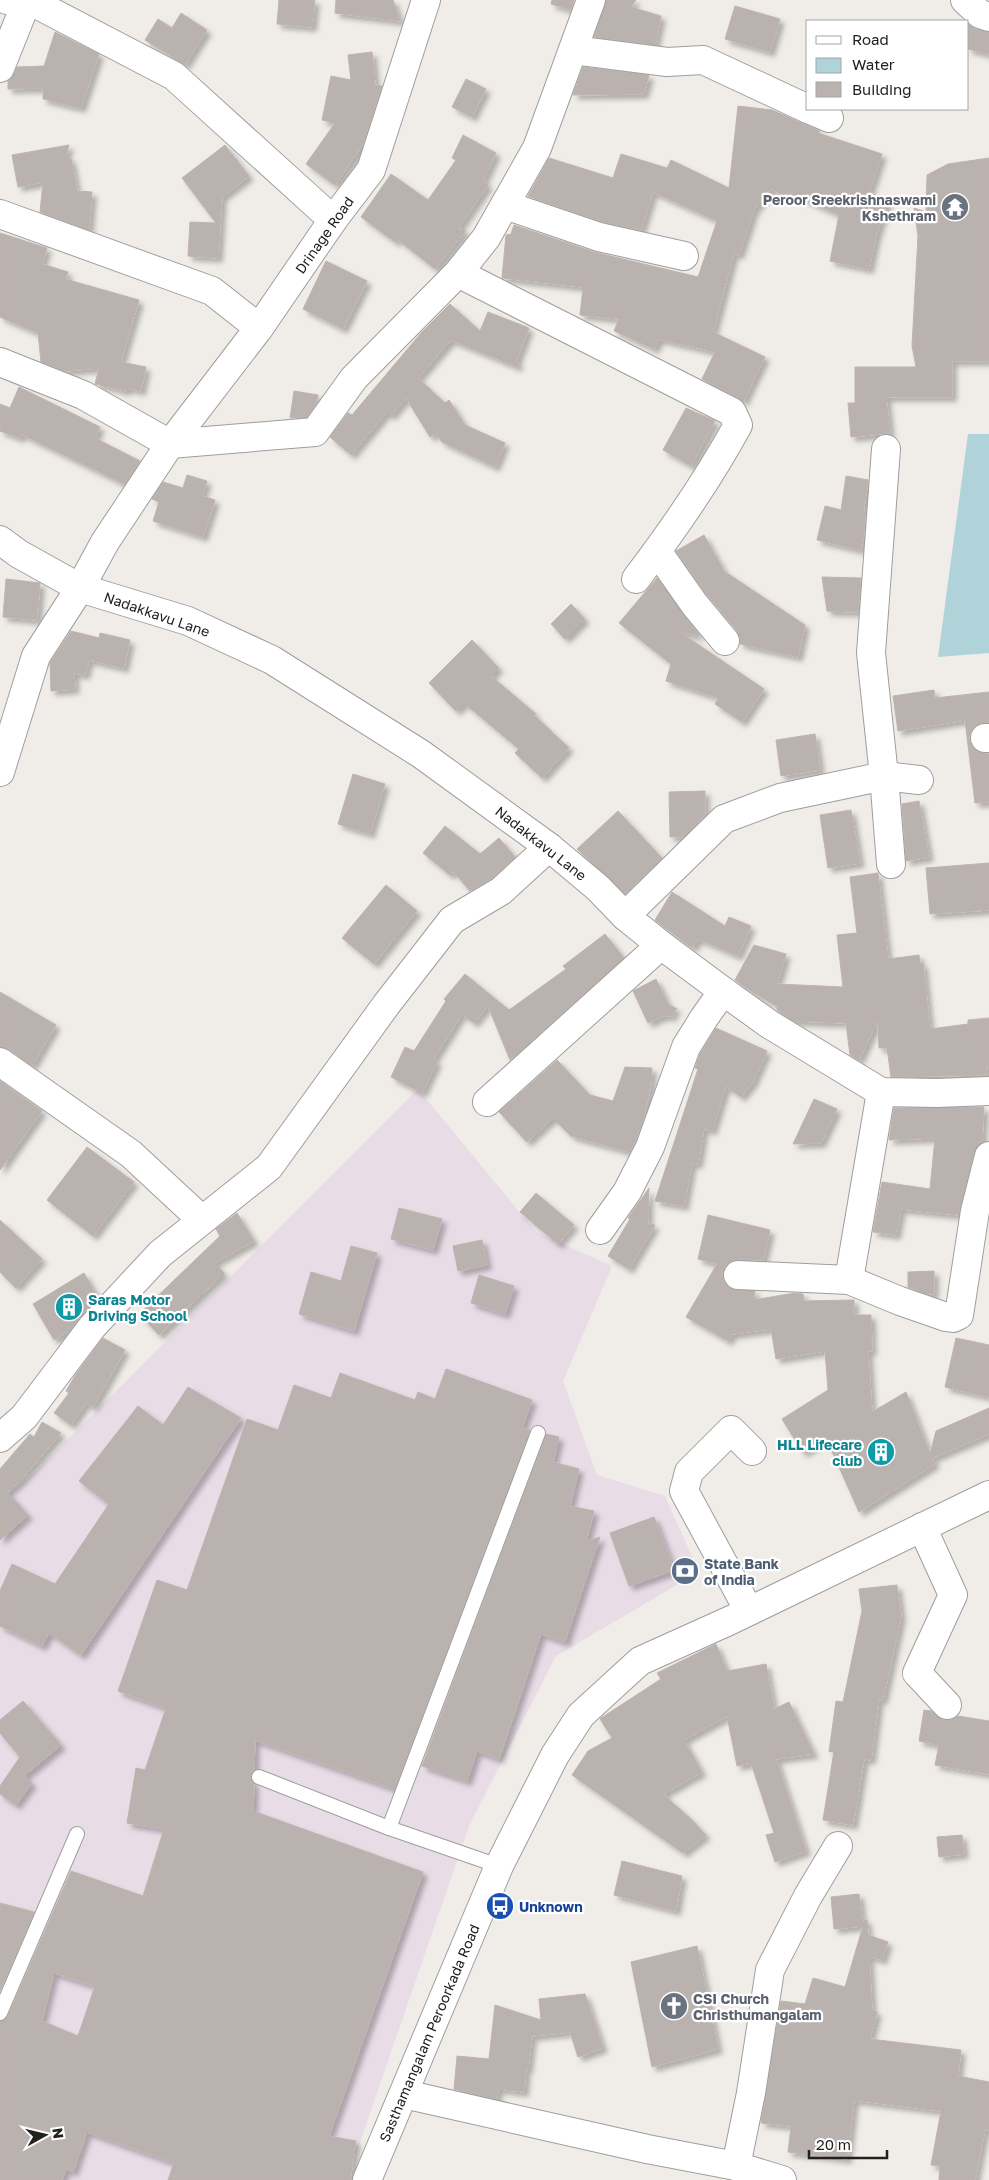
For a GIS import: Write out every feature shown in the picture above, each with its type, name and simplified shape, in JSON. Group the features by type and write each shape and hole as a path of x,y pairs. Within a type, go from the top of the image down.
{"street":[{"name":"Drinage Road","path":"0,772 36,656 80,588 105,542 170,444 259,328 333,220 371,170 426,0"},
{"path":"0,362 83,395 170,444 315,432 354,378 458,273 486,238 537,148 591,0"},
{"path":"965,0 980,14 989,17"},
{"path":"0,68 16,2 40,6 174,76 333,220"},
{"path":"573,50 668,62 703,60 806,108"},
{"path":"505,205 599,237 684,256"},
{"path":"0,214 212,291 259,328"},
{"path":"458,273 732,412 738,425 718,461 680,521 636,579"},
{"path":"886,448 871,652 891,864"},
{"name":"Nadakkavu Lane","path":"0,540 19,554 80,588 188,621 272,660 421,754 549,847 598,888 625,916 723,991 769,1024 881,1092 937,1094 989,1091"},
{"path":"657,551 695,604 725,641"},
{"path":"625,916 724,819 780,798 884,776 919,780"},
{"path":"0,1438 24,1417 92,1327 160,1254 268,1167 386,1005 452,920 501,890 549,847"},
{"path":"487,1102 661,945"},
{"path":"600,1230 626,1192 650,1147 686,1047 723,991"},
{"path":"0,1062 130,1154 202,1220"},
{"path":"849,1280 881,1092"},
{"path":"738,1275 849,1280 900,1301 953,1318 959,1315 976,1211 989,1156"},
{"path":"749,1611 684,1491 689,1472 731,1430 752,1451"},
{"name":"Sasthamangalam Peroorkada Road","path":"367,2180 499,1866 555,1755 581,1715 640,1661 749,1611 989,1495"},
{"path":"922,1527 953,1595 918,1673 947,1704"},
{"path":"736,2166 751,2094 770,1970 808,1896 838,1846"},
{"path":"404,2094 647,2149 736,2166 782,2180"}],"lane":[{"path":"389,1828 538,1433"},
{"path":"259,1777 389,1828 499,1866"},
{"path":"0,2014 5,1990 77,1834"}],"shaded area":[{"path":"418,1089 536,1232 612,1266 563,1381 597,1475 665,1496 699,1572 556,1656 469,1826 347,2180 0,2180 0,1501 30,1477"}],"water":[{"path":"968,434 989,434 989,653 938,657"}],"building":[{"path":"279,0 315,0 312,27 277,24"},
{"path":"336,0 393,0 400,21 335,13"},
{"path":"552,0 574,0 571,10 551,4"},
{"path":"606,0 636,0 631,7 661,16 655,45 594,37"},
{"path":"735,6 780,19 770,52 725,39"},
{"path":"181,13 207,30 185,65 145,40 158,19 172,28"},
{"path":"969,25 975,29 989,32 989,54 969,49"},
{"path":"55,32 99,54 81,108 43,99 43,88 8,89 8,81 17,67 44,66"},
{"path":"372,52 375,85 382,86 363,144 335,185 306,164 335,123 322,120 331,76 351,80 348,55"},
{"path":"583,67 649,75 644,94 573,95"},
{"path":"466,79 486,89 472,117 452,107"},
{"path":"738,106 772,110 820,131 818,133 882,154 869,193 888,199 876,236 869,269 830,261 839,215 788,192 786,196 771,189 754,210 739,255 734,253 713,332 765,357 743,402 739,398 702,379 715,352 659,339 654,349 614,331 619,319 580,315 583,287 502,278 506,235 511,234 514,225 594,252 698,277 717,221 653,192 641,230 603,222 528,196 549,158 613,178 621,154 667,168 671,160 729,188"},
{"path":"463,135 496,153 483,181 488,185 458,229 466,230 435,269 397,239 395,242 361,217 391,174 428,200 456,160 452,158"},
{"path":"69,145 66,156 71,159 77,191 92,192 89,230 40,212 43,182 18,187 12,155"},
{"path":"225,145 249,176 222,197 218,258 188,256 190,222 216,223 182,178"},
{"name":"Peroor Sreekrishnaswami Kshethram","path":"989,158 989,361 952,361 952,397 886,397 890,433 851,437 848,403 855,403 855,367 916,367 912,346 918,236 914,208 926,212 927,175 948,164"},
{"path":"0,233 47,248 42,264 68,272 65,279 139,300 121,362 146,367 141,391 127,388 126,391 95,384 99,368 65,371 41,362 38,333 0,317"},
{"path":"326,261 367,281 343,329 303,309"},
{"path":"450,304 480,331 488,312 529,328 516,362 519,364 517,367 451,340 418,378 445,403 449,400 465,425 505,443 495,467 442,442 436,433 430,437 406,398 391,416 387,412 351,455 330,437 348,413 352,415 421,333"},
{"path":"19,387 100,427 95,438 140,461 124,484 21,434 20,438 0,431 0,404 10,408"},
{"path":"294,391 318,395 316,403 307,417 290,418"},
{"path":"686,408 715,421 691,466 663,450"},
{"path":"187,475 207,481 202,496 215,500 203,537 153,521 159,502 152,499 163,482 183,488"},
{"path":"846,476 868,480 861,550 817,540 825,506 841,510"},
{"path":"704,535 724,571 805,625 798,657 740,644 737,631 707,595 676,551"},
{"path":"822,577 861,578 858,612 827,611"},
{"path":"657,578 700,636 678,631 764,689 742,722 715,704 719,698 666,681 671,664 619,623"},
{"path":"6,579 40,583 37,620 3,617"},
{"path":"571,604 585,619 565,639 551,624"},
{"path":"71,631 99,638 100,633 130,640 124,668 89,660 85,675 74,673 75,689 51,691 50,663"},
{"path":"472,640 499,668 491,676 536,714 534,715 569,748 542,778 515,753 519,749 464,703 456,711 429,683"},
{"path":"934,690 935,698 989,692 989,722 977,725 971,731 969,738 971,745 977,751 989,754 989,802 975,803 965,720 898,731 893,696"},
{"path":"815,734 820,770 781,776 776,740"},
{"path":"353,774 385,784 370,834 338,824"},
{"path":"705,791 705,815 684,837 670,837 669,792"},
{"path":"919,801 929,857 906,861 902,804"},
{"path":"851,810 860,863 828,868 820,815"},
{"path":"618,811 662,858 625,894 577,849"},
{"path":"445,826 480,854 499,838 515,857 492,878 470,891 453,871 450,875 423,853"},
{"path":"989,863 989,910 930,914 926,868"},
{"path":"878,873 888,959 919,955 920,964 923,963 930,1029 968,1024 968,1020 989,1018 989,1065 987,1066 986,1075 891,1077 887,1048 879,1048 878,1020 859,1060 850,1055 846,1023 793,1021 777,1010 777,1006 735,980 754,945 786,954 777,984 843,987 837,935 857,933 850,877"},
{"path":"386,885 417,911 374,964 342,938"},
{"path":"672,892 725,926 729,917 751,926 738,956 698,939 692,948 655,920"},
{"path":"605,934 624,958 510,1060 488,1006 474,1023 462,1014 433,1060 437,1062 422,1093 391,1077 405,1047 414,1051 446,1001 444,999 465,974 509,1010 566,969 563,966"},
{"path":"656,979 668,1004 677,1009 672,1012 674,1016 663,1016 648,1023 633,991"},
{"path":"0,992 56,1025 32,1066 9,1049 0,1047"},
{"path":"716,1028 767,1051 753,1082 741,1097 726,1086 712,1131 704,1128 698,1164 692,1163 684,1206 655,1201 698,1069 695,1068 700,1054"},
{"path":"557,1060 590,1095 613,1101 625,1067 652,1068 651,1084 643,1122 630,1152 571,1136 553,1118 527,1142 499,1112"},
{"path":"0,1081 42,1111 0,1170"},
{"path":"814,1099 837,1109 821,1143 793,1144"},
{"path":"984,1107 982,1143 974,1152 959,1215 901,1209 896,1235 873,1232 882,1182 930,1189 935,1138 889,1140 894,1108"},
{"path":"87,1147 134,1182 93,1236 47,1200"},
{"path":"649,1188 648,1224 655,1225 629,1269 608,1256 630,1219 628,1218"},
{"path":"536,1193 574,1225 558,1244 520,1212"},
{"path":"399,1208 442,1219 433,1250 391,1239"},
{"path":"237,1213 254,1241 214,1263 224,1273 159,1335 143,1318 143,1310 220,1236 216,1229"},
{"path":"708,1215 770,1230 763,1260 738,1259 731,1261 725,1266 722,1274 724,1282 730,1288 755,1291 753,1300 795,1293 803,1294 804,1301 854,1300 854,1315 871,1315 872,1351 868,1351 872,1412 906,1392 930,1454 936,1431 989,1408 989,1434 932,1458 935,1464 859,1512 826,1438 803,1453 782,1419 828,1390 825,1351 776,1359 771,1329 732,1334 728,1341 686,1317 717,1264 698,1259"},
{"path":"0,1220 42,1259 16,1288 0,1272"},
{"path":"482,1240 487,1265 458,1271 453,1246"},
{"path":"351,1246 377,1253 354,1331 299,1314 311,1272 341,1281"},
{"path":"934,1271 934,1294 927,1294 908,1287 908,1272"},
{"name":"Saras Motor Driving School","path":"84,1273 98,1297 70,1330 54,1340 33,1304"},
{"path":"479,1275 514,1286 505,1314 471,1303"},
{"path":"103,1338 125,1350 93,1407 86,1403 71,1425 54,1413 69,1393 66,1391 76,1374"},
{"path":"956,1338 989,1345 989,1397 945,1387"},
{"path":"446,1369 532,1400 522,1428 530,1430 395,1789 255,1740 254,1770 250,1779 254,1784 253,1811 423,1872 329,2136 356,2141 350,2180 168,2180 174,2163 87,2132 73,2172 66,2169 62,2180 0,2180 0,2022 8,2016 71,1871 143,1896 164,1829 127,1823 136,1768 145,1770 166,1708 118,1691 157,1580 187,1590 247,1419 278,1430 294,1385 331,1398 340,1373 415,1400 418,1392 435,1399","holes":["54,1973 95,1986 78,2036 42,2021"]},
{"path":"188,1387 241,1418 81,1655 49,1633 42,1646 0,1626 0,1591 12,1564 55,1584 109,1504 79,1481 138,1406 163,1425"},
{"path":"42,1422 61,1433 20,1481 7,1492 28,1515 0,1540 0,1469 30,1434 34,1437"},
{"path":"546,1434 559,1437 553,1462 579,1469 570,1506 594,1511 586,1542 600,1537 565,1642 541,1634 499,1759 477,1751 467,1781 422,1766"},
{"path":"654,1517 674,1570 629,1586 610,1533"},
{"path":"897,1585 901,1617 883,1700 879,1699 871,1760 864,1759 853,1825 823,1820 834,1751 829,1752 836,1701 843,1702 862,1611 859,1589"},
{"path":"716,1644 727,1671 766,1664 774,1709 789,1702 814,1754 776,1759 806,1851 775,1862 766,1835 774,1833 751,1763 737,1766 727,1716 684,1740 702,1772 663,1794 706,1835 683,1853 572,1775 588,1751 612,1738 601,1718 661,1679 657,1673"},
{"path":"23,1701 61,1745 24,1776 32,1783 16,1805 0,1794 0,1786 20,1757 0,1733 0,1720"},
{"path":"924,1710 931,1711 943,1720 951,1720 958,1716 989,1721 989,1774 935,1765 939,1745 919,1741"},
{"path":"962,1835 964,1854 939,1857 937,1837"},
{"path":"622,1861 682,1876 676,1911 614,1895"},
{"path":"859,1894 863,1925 864,1920 867,1920 868,1935 888,1942 882,1960 869,1956 872,2010 877,2012 870,2039 961,2050 958,2076 989,2082 989,2130 985,2129 975,2180 939,2180 940,2166 931,2165 941,2111 854,2100 847,2159 788,2152 791,2126 761,2123 781,2001 805,2004 813,1978 845,1987 863,1926 834,1929 831,1897"},
{"path":"0,1903 34,1912 0,1991"},
{"name":"CSI Church Christhumangalam","path":"697,1946 718,2049 652,2067 631,1962"},
{"path":"585,1994 603,2048 578,2057 570,2032 532,2036 524,2092 498,2089 497,2099 454,2089 457,2056 489,2059 495,2005 541,2020 539,1999"}],"place":[{"name":"Peroor Sreekrishnaswami Kshethram","path":"955,207"},
{"name":"Saras Motor Driving School","path":"69,1307"},
{"name":"HLL Lifecare club","path":"881,1452"},
{"name":"State Bank of India","path":"685,1571"},
{"name":"Unknown","path":"500,1906"},
{"name":"CSI Church Christhumangalam","path":"674,2006"}]}
